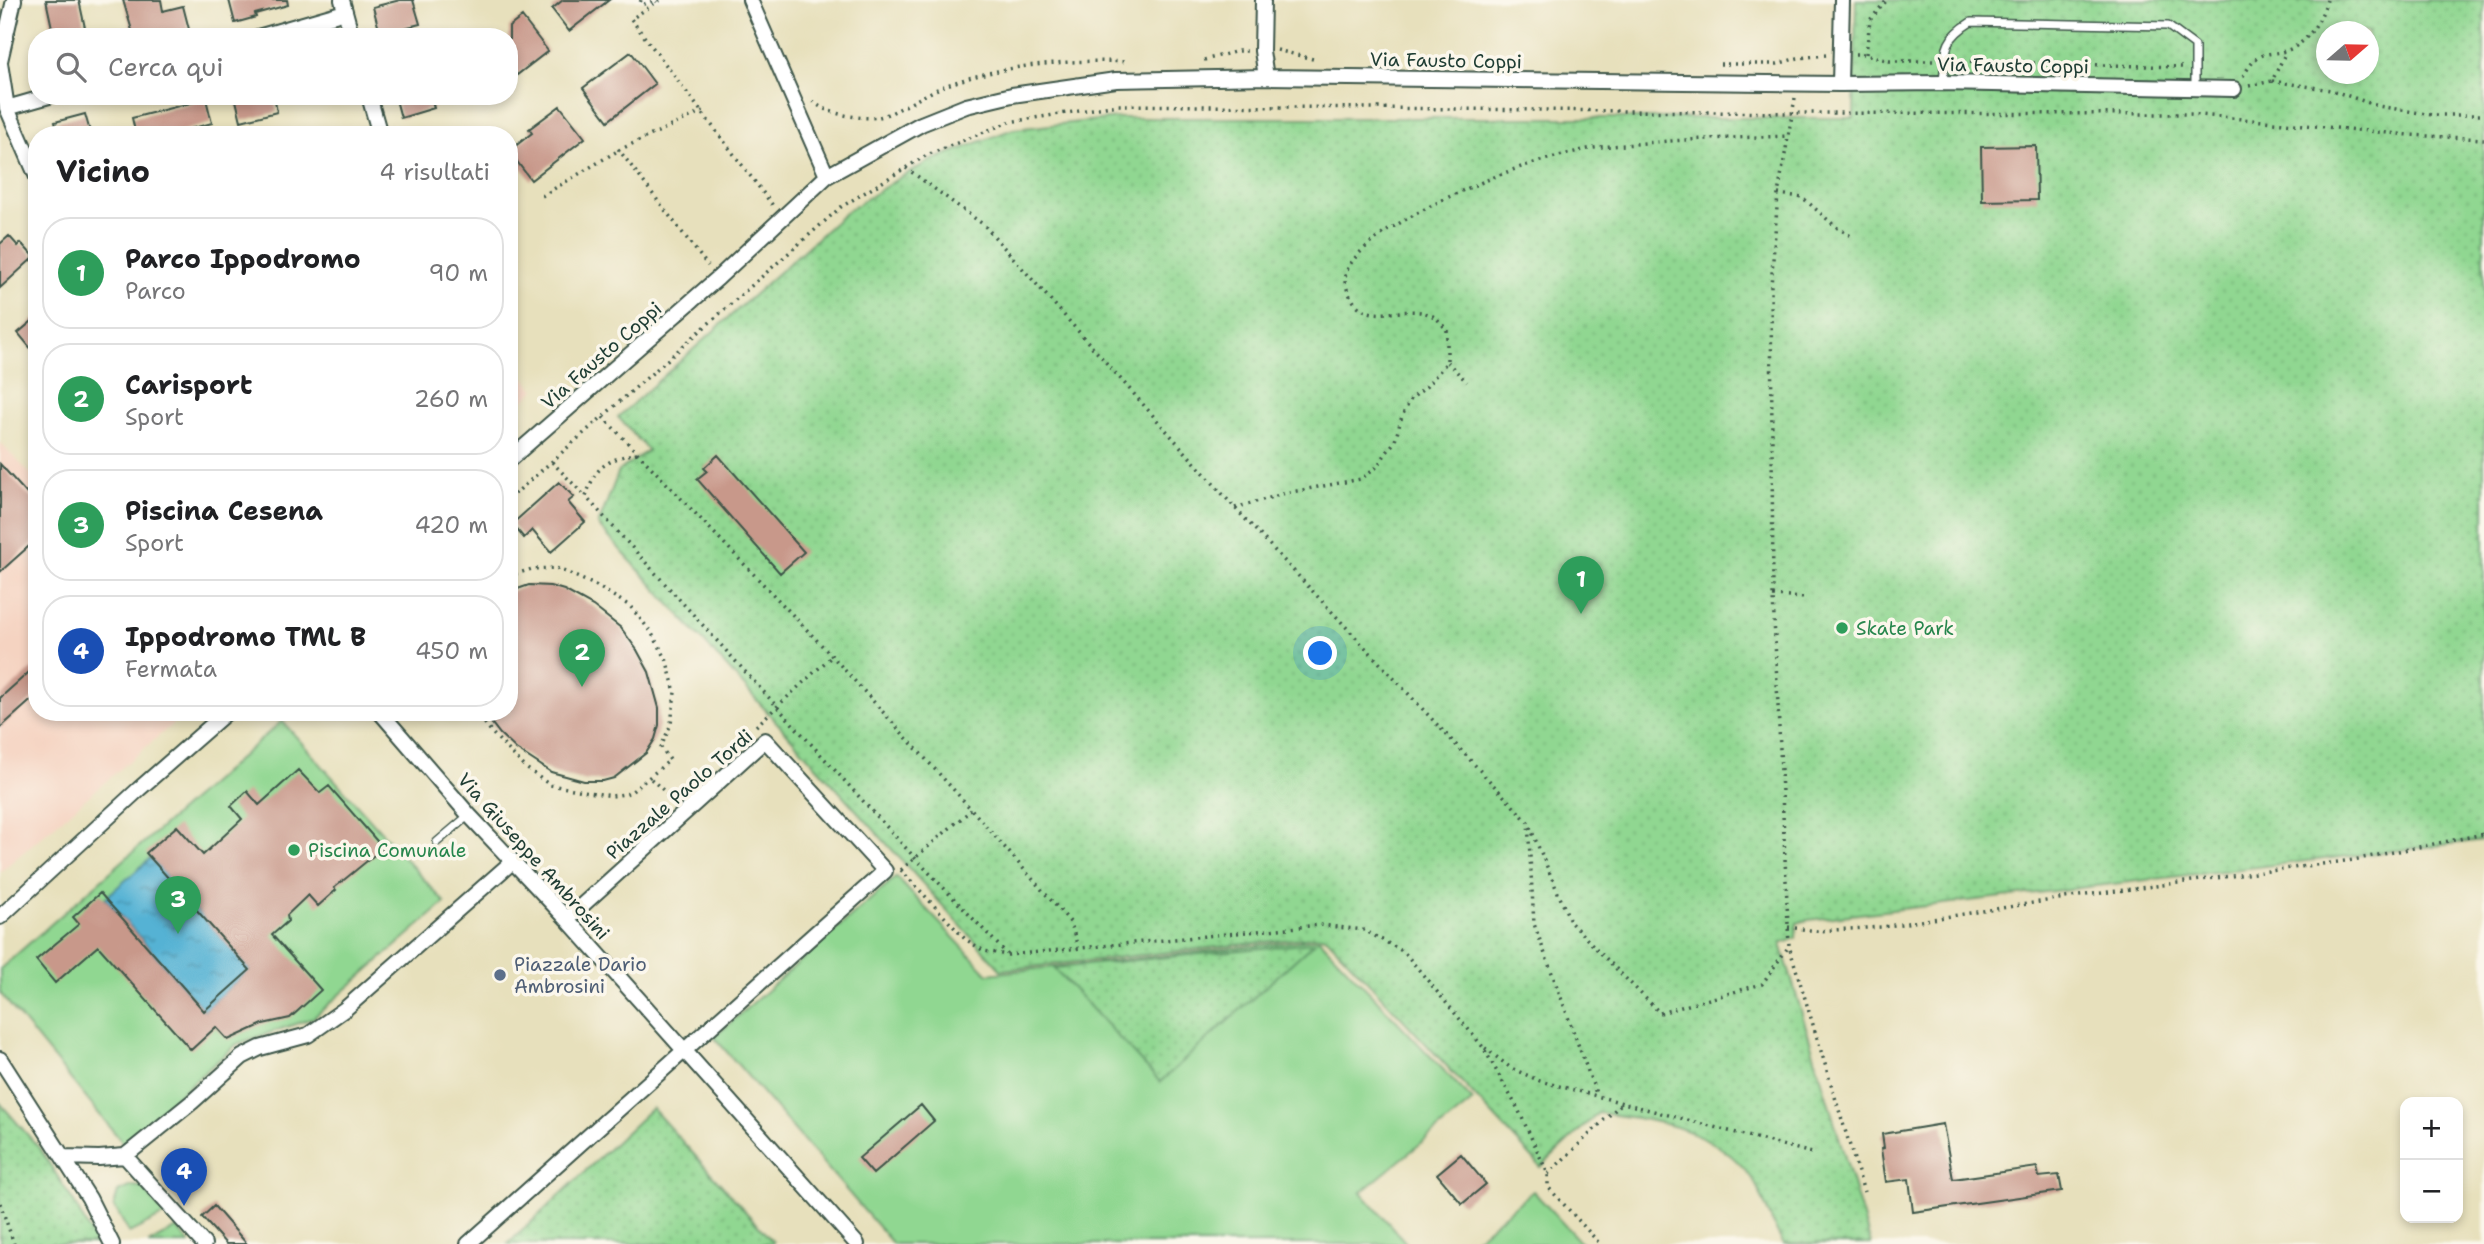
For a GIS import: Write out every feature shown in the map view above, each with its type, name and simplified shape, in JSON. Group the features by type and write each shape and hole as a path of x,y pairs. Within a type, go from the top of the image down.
{"street":[{"path":"14,0 0,62 7,108 28,156"},
{"path":"750,0 827,176"},
{"path":"1263,0 1262,51 1266,77"},
{"path":"1840,84 1842,0"},
{"path":"283,28 343,6 349,28"},
{"name":"Via Fausto Coppi","path":"518,452 718,278 781,216 827,176 921,124 967,106 1012,95 1116,80 1266,77 1943,83 2234,89"},
{"path":"7,108 28,102"},
{"path":"372,105 377,126"},
{"path":"1,915 217,721"},
{"name":"Via Giuseppe Ambrosini","path":"388,721 469,815 567,919 857,1244"},
{"name":"Piazzale Paolo Tordi","path":"567,919 765,740 885,872"},
{"path":"64,1157 125,1156 242,1057 260,1048 308,1035 345,1009 512,862"},
{"path":"468,1244 885,872"},
{"path":"3,1066 64,1157 112,1244"},
{"path":"125,1156 204,1244"}],"lane":[{"path":"1943,83 1945,50 1953,33 1971,22 2168,26 2195,46 2194,88"},
{"path":"437,842 469,815"}],"path":[{"path":"641,0 640,3 645,5 659,1"},
{"path":"1866,54 1870,20 1886,0"},
{"path":"2234,89 2255,59 2264,54 2287,51 2300,43 2313,30 2327,0"},
{"path":"659,1 631,19 781,216"},
{"path":"2272,81 2287,51"},
{"path":"1798,58 1794,113 1778,194 1771,286 1773,596 1789,946 1864,1192"},
{"path":"2234,89 2272,81 2331,90 2378,106 2432,115 2484,115"},
{"path":"518,491 841,207 927,155 1009,122 1118,105 1794,113 2190,114 2409,135 2484,139"},
{"path":"542,196 619,150 703,111"},
{"path":"1235,508 1286,493 1361,479 1375,469 1387,455 1410,399 1427,386 1447,362 1447,330 1436,318 1418,312 1365,312 1351,299 1344,281 1349,263 1377,237 1411,216 1507,172 1584,150 1654,141 1789,136"},
{"path":"619,150 718,278"},
{"path":"906,168 984,225 1235,508 1528,822 1571,923 1660,1013 1762,984 1789,946"},
{"path":"1778,194 1802,197 1836,227 1851,236"},
{"path":"1447,362 1467,382"},
{"path":"602,417 832,656 972,810 1071,923 1078,948"},
{"path":"586,497 592,477 603,465 617,457 637,453"},
{"path":"552,462 915,858 1008,955"},
{"path":"483,721 526,768 550,785 612,796 631,793 670,760 661,747 671,724 675,692 666,658 651,632 630,606 595,584 556,568 532,569 518,573"},
{"path":"1773,596 1806,598"},
{"path":"651,778 675,801"},
{"path":"885,872 901,870 972,810"},
{"path":"1528,822 1534,924 1597,1096"},
{"path":"1788,927 1817,931 1882,927 2084,895 2353,860 2484,834"},
{"path":"901,870 965,939 984,951 1008,955 1320,926 1364,930 1404,952 1483,1046 1518,1109 1548,1174 1548,1187 1600,1244"},
{"path":"1483,1046 1511,1068 1540,1081 1812,1153"},
{"path":"1548,1174 1623,1103"},
{"path":"0,1203 14,1244"}],"shaded area":[{"path":"518,370 535,390 518,405"},
{"path":"0,442 28,472 28,721 176,721 0,872"}],"green space":[{"path":"1856,0 2484,0 2484,840 1797,923 1796,938 1781,944 1871,1244 1784,1244 1753,1180 1739,1163 1704,1138 1663,1123 1598,1113 1541,1167 1329,940 1322,936 1001,970 598,525 619,471 648,450 618,417 846,212 930,161 1013,129 1118,118 1854,118"},
{"path":"282,721 445,903 313,1018 237,1044 123,1143 0,993 0,969"},
{"path":"896,877 988,974 1319,939 1473,1101 1361,1192 1407,1244 893,1244 714,1037"},
{"path":"1314,943 1160,1082 1054,968"},
{"path":"0,1103 40,1149 75,1204 96,1244 0,1244"},
{"path":"652,1108 772,1244 508,1244"},
{"path":"132,1186 142,1187 165,1215 129,1233 114,1206 118,1192"},
{"path":"1533,1191 1582,1244 1469,1244"},
{"path":"177,1228 190,1244 148,1244"}],"water":[{"path":"151,858 250,970 204,1011 105,898"}],"building":[{"path":"46,0 79,0 85,28 52,28"},
{"path":"123,0 161,0 163,11 183,6 189,28 131,28"},
{"path":"229,0 287,0 288,5 235,23"},
{"path":"400,0 413,0 420,24 404,28 379,28 373,7"},
{"path":"563,0 609,0 569,31 552,9"},
{"path":"522,17 548,51 518,74 518,28 509,27"},
{"path":"631,52 655,84 608,121 583,88"},
{"path":"183,105 208,105 212,123 201,126 134,126 132,118"},
{"path":"237,105 276,105 277,112 241,121"},
{"path":"397,105 433,105 434,108 401,118"},
{"path":"560,106 585,138 531,180 518,163 518,144 532,133 529,129"},
{"path":"85,114 88,126 56,126 55,122"},
{"path":"2036,146 2037,200 1982,201 1981,147"},
{"path":"9,236 18,246 21,243 28,251 28,262 0,288 0,244"},
{"path":"28,325 28,345 18,333"},
{"path":"718,455 804,552 780,573 697,479 707,471 704,468"},
{"path":"0,464 28,495 28,547 0,572"},
{"path":"559,482 574,497 568,502 585,522 551,552 532,530 524,538 518,531 518,519"},
{"path":"529,585 550,586 564,590 593,606 621,628 649,672 659,708 659,725 655,739 646,753 614,778 584,781 551,772 516,749 490,721 518,721 518,589"},
{"path":"28,673 28,703 0,728 0,698"},
{"path":"298,770 320,793 329,786 383,848 334,888 336,890 318,906 308,895 287,915 288,921 272,935 321,990 290,1018 263,1024 228,1040 216,1027 191,1050 98,946 55,983 36,960 79,924 73,917 100,893 204,1011 250,970 146,853 177,826 203,855 242,819 231,806 247,791 259,805"},
{"path":"921,1105 934,1121 873,1174 859,1158"},
{"path":"1943,1124 1953,1179 2037,1167 2039,1177 2059,1175 2062,1191 1913,1212 1909,1179 1886,1182 1881,1149 1884,1148 1882,1134"},
{"path":"1461,1154 1486,1184 1462,1204 1437,1174"},
{"path":"214,1206 247,1244 226,1244 202,1217"}],"place":[{"name":"Parco Ippodromo","path":"1581,614"},
{"name":"Skate Park","path":"1842,628"},
{"name":"Carisport","path":"582,687"},
{"name":"Piscina Comunale","path":"294,850"},
{"name":"Piscina Cesena","path":"178,934"},
{"name":"Piazzale Dario Ambrosini","path":"500,975"},
{"name":"Ippodromo TML B","path":"184,1206"}]}
